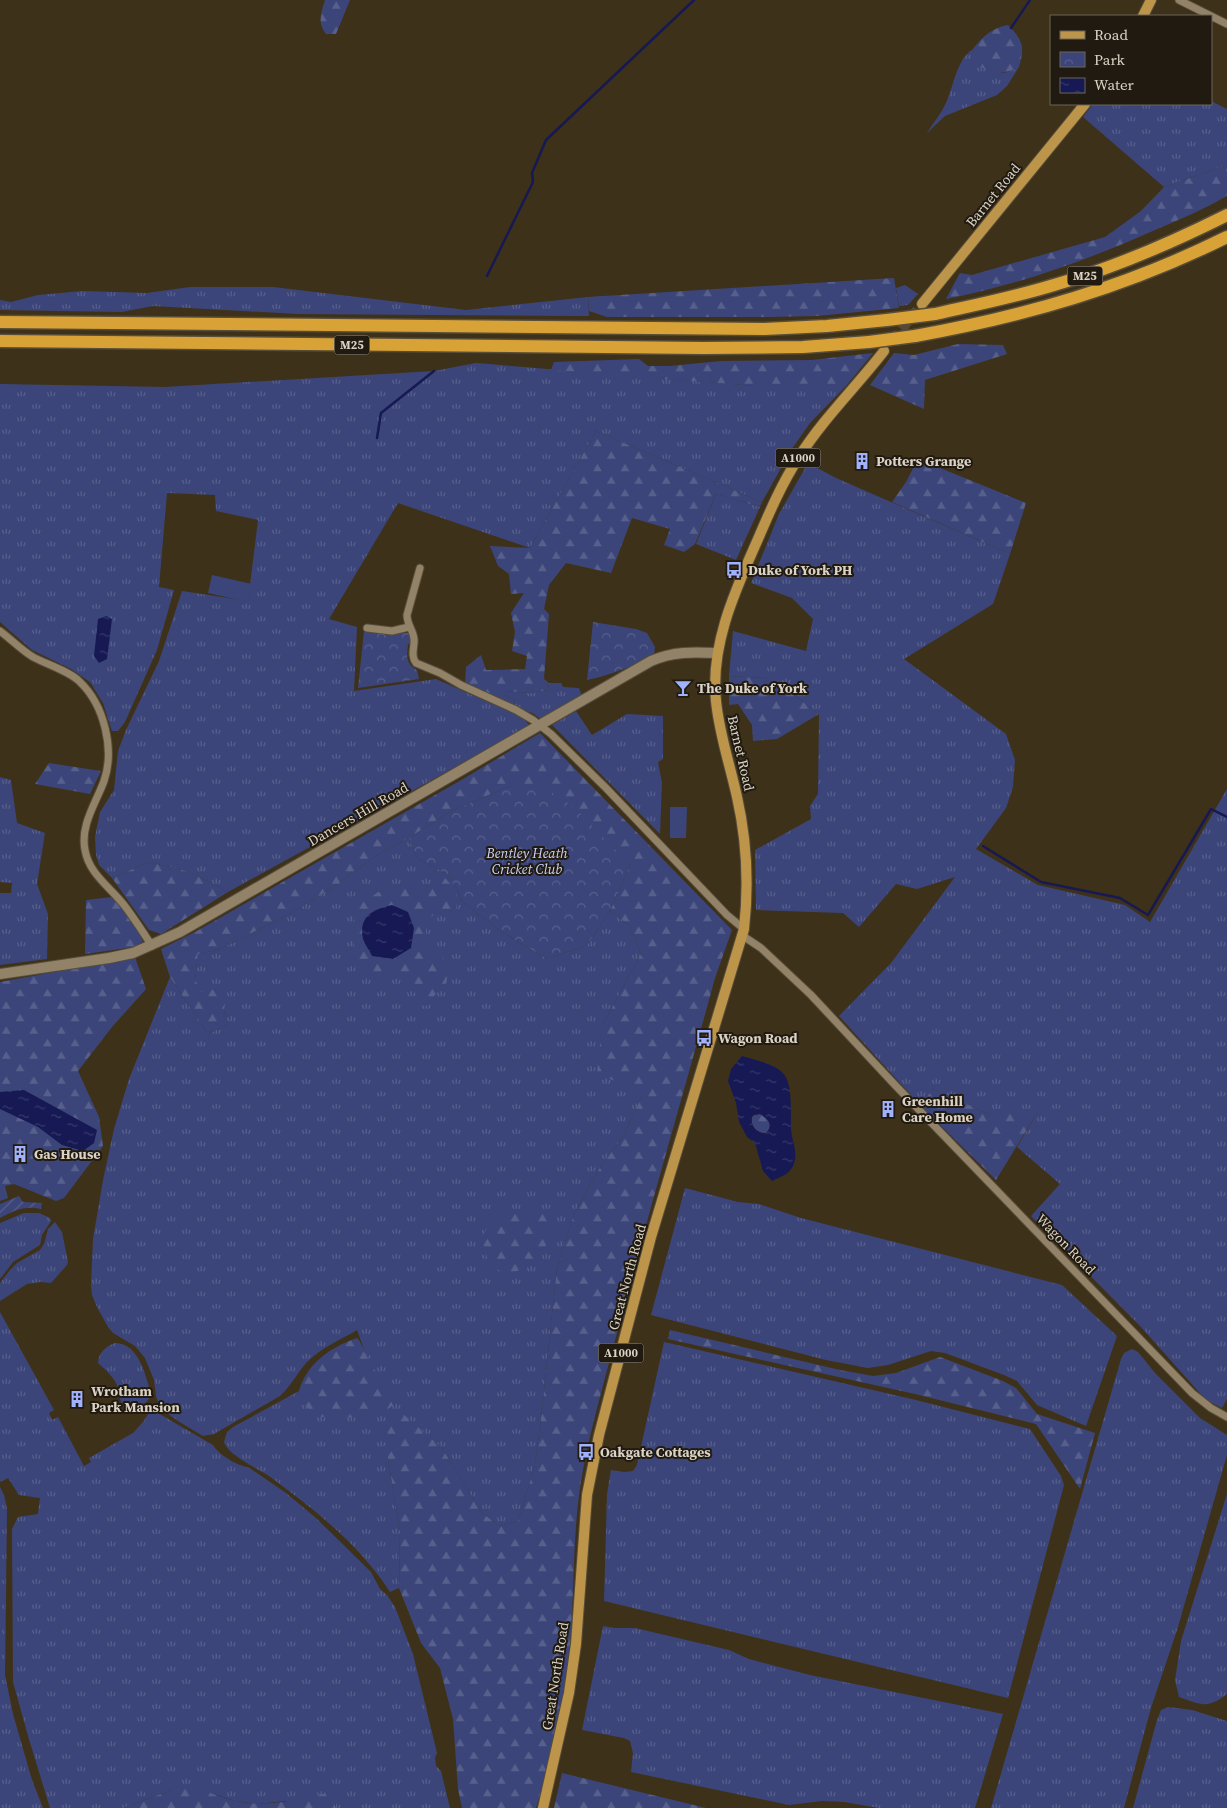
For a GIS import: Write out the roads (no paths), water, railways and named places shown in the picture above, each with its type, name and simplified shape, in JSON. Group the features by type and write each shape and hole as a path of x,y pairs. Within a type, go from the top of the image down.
{"highway":[{"name":"M25","path":"0,322 764,329 827,326 935,314 1002,300 1082,277 1154,250 1227,215"},
{"name":"M25","path":"0,341 704,348 804,347 869,342 970,326 1063,303 1157,269 1227,237"}],"main road":[{"path":"1144,15 1151,0"},
{"name":"Barnet Road","path":"922,304 1084,105"},
{"name":"Barnet Road","path":"746,908 747,888 744,835 714,688 718,653 728,613 739,582 781,488 808,444 884,351"},
{"name":"Great North Road","path":"543,1808 568,1692 576,1644 587,1495 599,1435 651,1237 744,932 746,908"}],"street":[{"path":"1179,0 1209,15"},
{"path":"1212,16 1227,24"},
{"path":"367,628 392,631 409,627 407,615 420,568"},
{"name":"Wagon Road","path":"409,627 414,636 414,660 419,665 436,671 461,685 526,715 551,734 606,788 726,916 811,995 894,1085 1192,1393 1211,1408 1227,1417"},
{"path":"0,632 33,656 79,680 88,691 98,710 106,732 108,757 104,780 86,824 85,849 89,862 98,878 124,904 152,946"},
{"name":"Dancers Hill Road","path":"0,974 109,958 133,953 152,946 180,932 662,656 680,652 718,653"}],"water":[{"path":"106,616 112,619 107,659 99,663 94,656 98,619"},
{"path":"392,905 408,912 414,928 411,948 393,959 372,956 363,939 362,931 365,919 374,911"},
{"path":"742,1056 773,1066 782,1072 789,1085 791,1129 795,1158 789,1172 772,1181 763,1171 755,1143 747,1137 739,1122 736,1103 728,1081 731,1069","holes":["760,1114 768,1120 770,1125 766,1133 757,1131 752,1123 752,1117"]},
{"path":"24,1090 97,1130 94,1143 83,1151 62,1145 38,1127 0,1109 0,1092"}],"waterway":[{"path":"487,276 533,182 532,173 546,140 694,0"},
{"path":"1011,28 1030,0"},
{"path":"377,438 381,413 434,371"},
{"path":"983,846 1041,882 1120,898 1148,915 1211,809 1227,817"}],"tunnel":[{"path":"892,341 922,304"}],"place":[{"name":"Potters Grange","path":"862,461"},
{"name":"Duke of York PH","path":"734,570"},
{"name":"The Duke of York","path":"683,688"},
{"name":"Wagon Road","path":"704,1038"},
{"name":"Greenhill Care Home","path":"888,1109"},
{"name":"Gas House","path":"20,1154"},
{"name":"Wrotham Park Mansion","path":"77,1399"},
{"name":"Oakgate Cottages","path":"586,1452"}],"park label":[{"name":"Bentley Heath Cricket Club","path":"527,862"}]}
